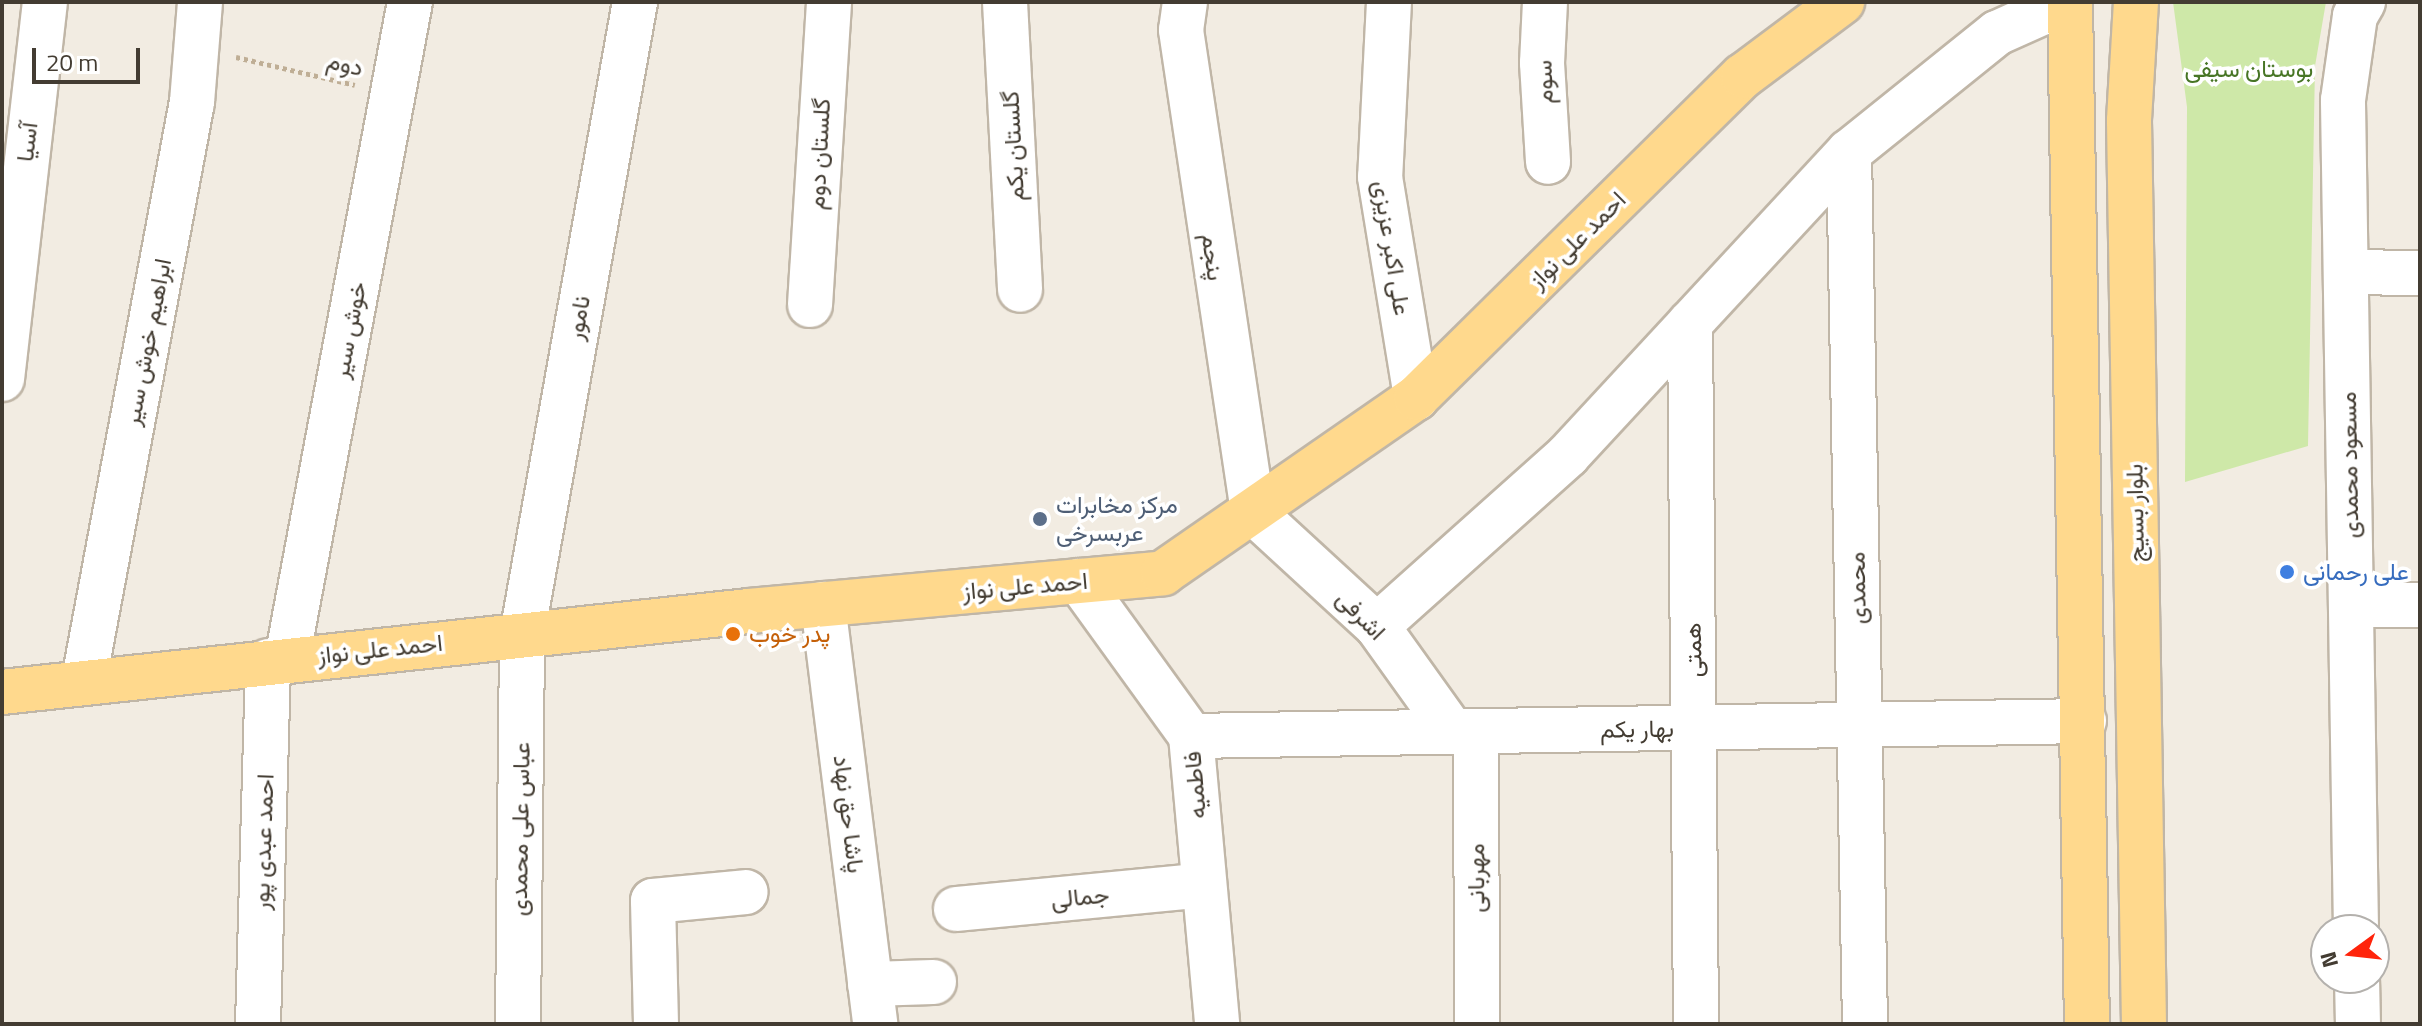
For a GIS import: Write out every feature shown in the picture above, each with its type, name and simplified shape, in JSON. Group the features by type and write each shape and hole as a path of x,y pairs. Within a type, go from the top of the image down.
{"main road":[{"name":"احمد علی نواز","path":"2,692 84,680 823,604 1163,573 1416,398 1743,76 1842,2"},
{"path":"2068,2 2084,721 2087,1024"},
{"name":"بلوار بسیج","path":"2136,2 2129,121 2144,1024"}],"street":[{"name":"آسیا","path":"2,379 45,2"},
{"name":"ابراهیم خوش سیر","path":"84,680 192,102 200,2"},
{"name":"خوش سیر","path":"278,660 410,2"},
{"name":"نامور","path":"522,635 635,2"},
{"name":"گلستان دوم","path":"810,305 829,2"},
{"name":"گلستان یکم","path":"1005,2 1020,290"},
{"name":"پنجم","path":"1185,2 1183,45 1253,512"},
{"name":"علی اکبر عزیزی","path":"1389,2 1380,177 1416,398"},
{"name":"سوم","path":"1545,2 1542,63 1548,162"},
{"path":"1377,626 1568,455 1849,152 1997,33 2068,2"},
{"name":"مسعود محمدی","path":"2356,914 2343,100 2355,16 2363,2"},
{"name":"محمدی","path":"1849,152 1865,1024"},
{"path":"2346,272 2420,273"},
{"name":"همتی","path":"1690,323 1696,1024"},
{"name":"اشرفی","path":"1253,512 1377,626 1464,732"},
{"name":"فاطمیه","path":"1079,581 1191,736 1217,1024"},
{"name":"پاشا حق نهاد","path":"823,604 873,1004"},
{"path":"2351,605 2420,605"},
{"name":"عباس علی محمدی","path":"518,1024 522,635"},
{"name":"احمد عبدی پور","path":"258,1024 278,660"},
{"path":"2,692 2,705"},
{"name":"بهار یکم","path":"1191,736 2084,721"},
{"name":"مهربانی","path":"1464,732 1477,1024"},
{"name":"جمالی","path":"956,909 1204,885"},
{"path":"656,1024 653,901 746,892"},
{"path":"873,1004 934,982"},
{"path":"2357,994 2358,1024"}],"path":[{"name":"دوم","path":"196,47 393,94"}],"green space":[{"name":"بوستان سیفی","path":"2173,2 2326,2 2315,66 2308,446 2185,482 2187,107"}],"place":[{"name":"مرکز مخابرات عربسرخی","path":"1040,519"},
{"name":"علی رحمانی","path":"2287,572"},
{"name":"پدر خوب","path":"733,634"}]}
